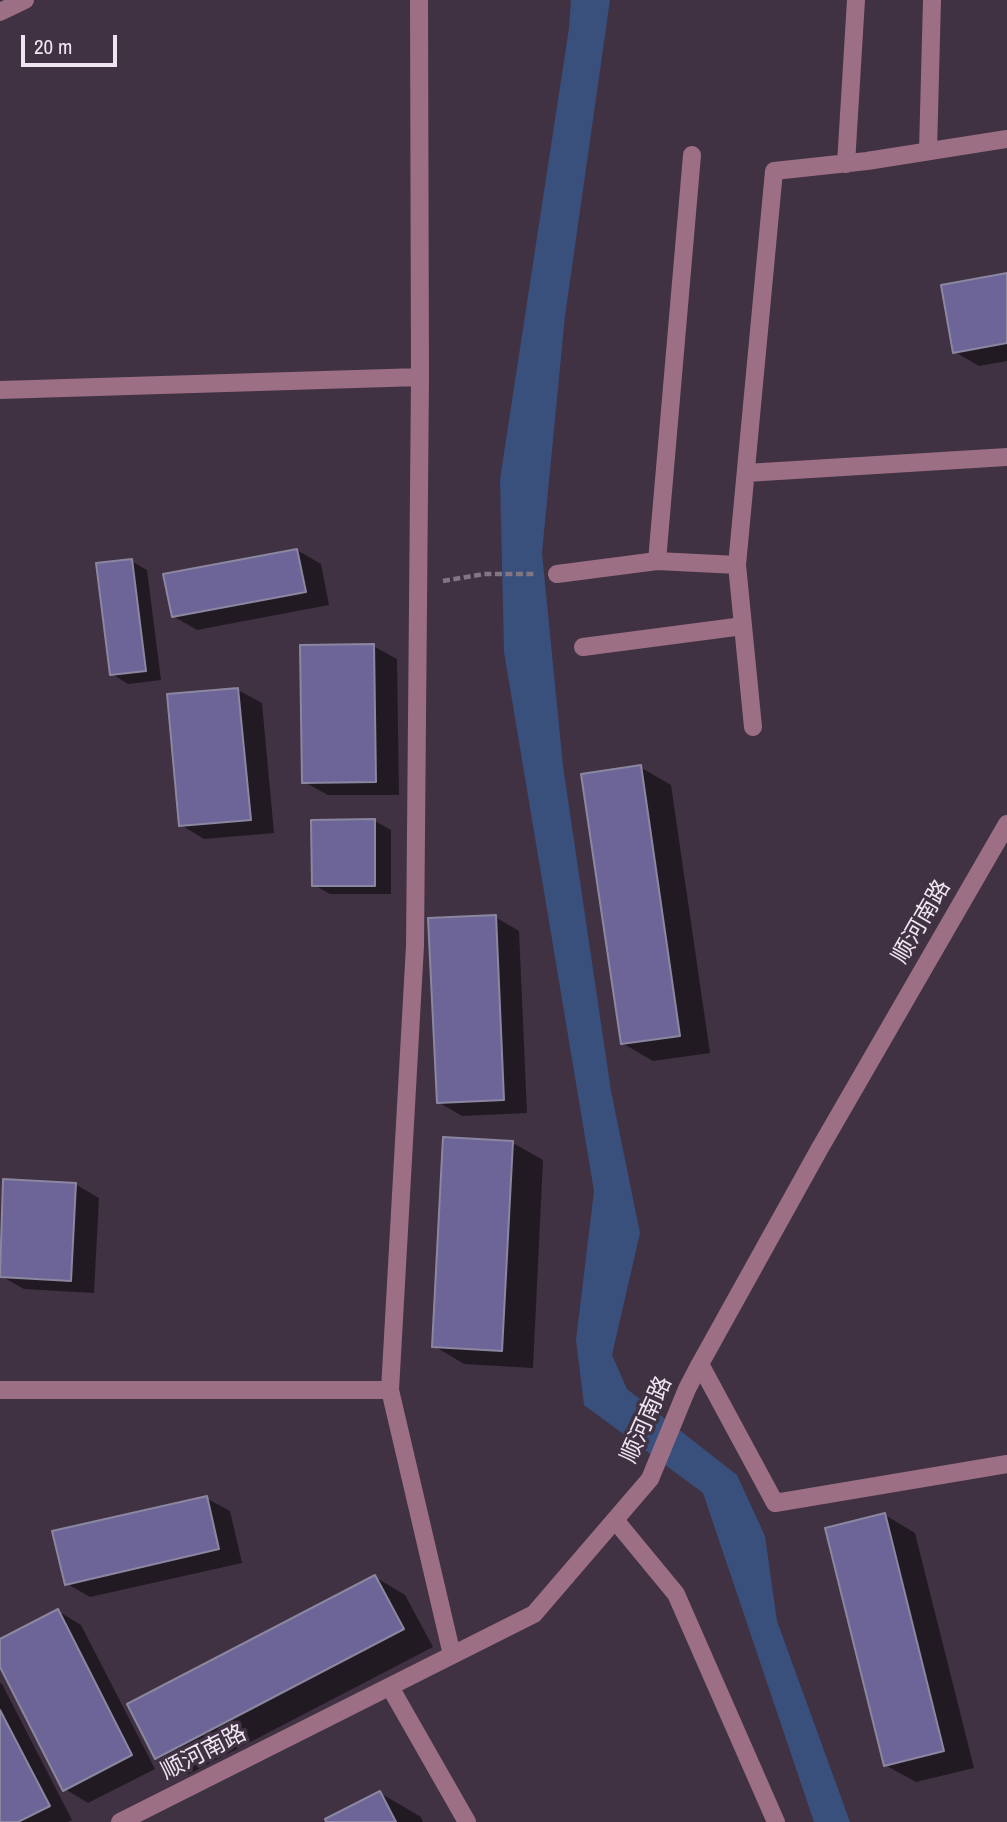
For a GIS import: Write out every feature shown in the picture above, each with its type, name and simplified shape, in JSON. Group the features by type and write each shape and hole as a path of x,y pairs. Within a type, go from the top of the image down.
{"street":[{"path":"0,12 25,0"},
{"path":"419,0 420,377 415,946 390,1390 452,1655"},
{"path":"846,164 856,0"},
{"path":"928,152 932,0"},
{"path":"753,727 737,565 774,171 846,164 1007,139 1007,124"},
{"path":"657,561 692,155"},
{"path":"0,390 420,377"},
{"path":"746,473 1007,457"},
{"path":"557,574 657,561 737,565"},
{"path":"583,647 743,626"},
{"name":"顺河南路","path":"120,1822 534,1614 650,1479 700,1364 820,1148 1007,824"},
{"path":"700,1364 775,1503 1007,1464"},
{"path":"0,1390 390,1390"},
{"path":"615,1520 677,1594 776,1822"},
{"path":"390,1687 467,1822"}],"path":[{"path":"418,586 484,574 557,574"}],"water":[{"path":"571,0 610,0 565,316 542,553 563,766 611,1091 640,1233 612,1355 627,1389 737,1475 765,1536 777,1621 850,1822 814,1822 703,1493 584,1405 576,1340 594,1191 504,652 500,479 569,28"}],"building":[{"path":"1007,273 1007,343 953,353 941,285"},
{"path":"297,549 306,592 172,617 163,574"},
{"path":"132,559 146,671 110,675 96,563"},
{"path":"374,644 376,782 302,783 300,645"},
{"path":"238,688 251,820 179,826 167,694"},
{"path":"641,765 680,1036 621,1044 581,774"},
{"path":"375,819 375,886 312,886 311,820"},
{"path":"496,915 504,1100 437,1103 428,918"},
{"path":"443,1137 513,1141 502,1351 432,1347"},
{"path":"3,1179 76,1183 71,1281 0,1277"},
{"path":"207,1496 219,1549 65,1585 52,1531"},
{"path":"885,1513 944,1751 884,1766 825,1528"},
{"path":"375,1575 404,1629 155,1759 127,1704"},
{"path":"58,1609 132,1755 63,1791 0,1667 0,1639"},
{"path":"0,1710 50,1806 18,1822 0,1822"},
{"path":"380,1791 396,1822 326,1822 325,1819"}]}
